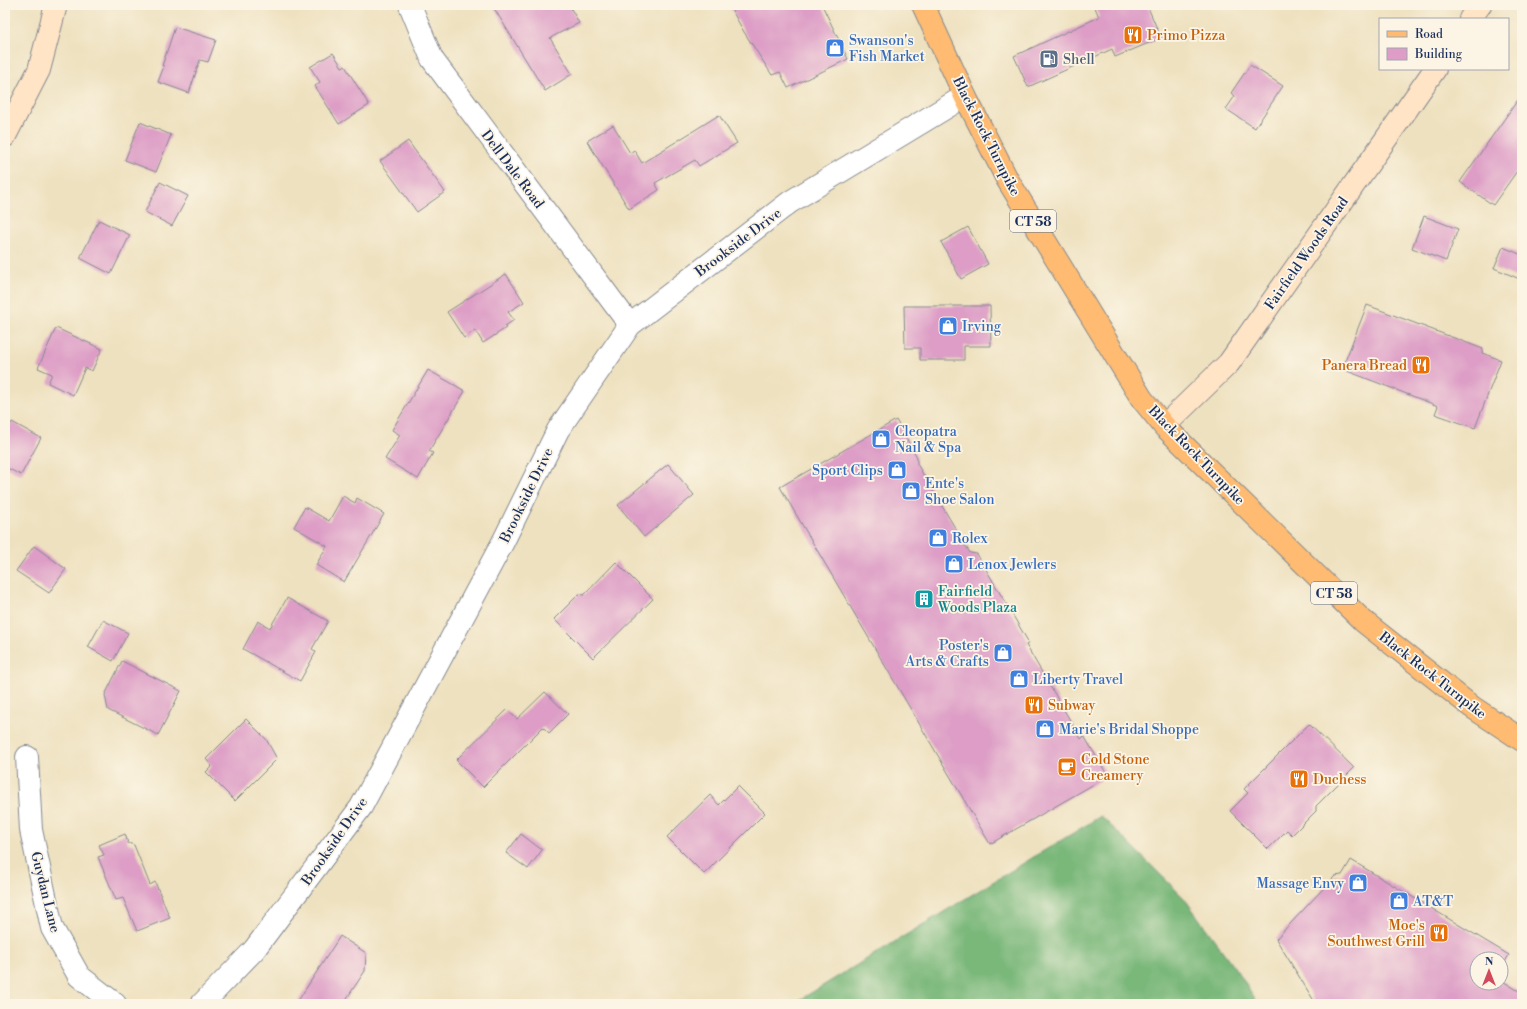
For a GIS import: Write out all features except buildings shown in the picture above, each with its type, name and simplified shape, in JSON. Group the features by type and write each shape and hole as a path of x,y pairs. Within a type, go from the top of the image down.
{"main road":[{"path":"5,136 39,70 56,5"},
{"name":"Black Rock Turnpike","path":"923,5 965,96 1008,179 1074,290 1142,398 1164,426 1363,621 1472,707 1522,740"},
{"path":"1471,18 1480,5"},
{"name":"Fairfield Woods Road","path":"1164,426 1229,363 1434,70"}],"street":[{"name":"Dell Dale Road","path":"410,5 432,59 630,325"},
{"name":"Brookside Drive","path":"202,1004 254,950 361,807 503,542 558,430 630,325 790,202 965,96"},
{"name":"Guydan Lane","path":"27,757 31,830 52,928 79,976 115,1004"}],"green space":[{"path":"1101,816 1184,898 1242,978 1257,1004 793,1004"}],"place":[{"name":"Primo Pizza","path":"1133,35"},
{"name":"Swanson's Fish Market","path":"835,48"},
{"name":"Shell","path":"1049,59"},
{"name":"Irving","path":"948,326"},
{"name":"Panera Bread","path":"1421,365"},
{"name":"Cleopatra Nail & Spa","path":"881,439"},
{"name":"Sport Clips","path":"897,470"},
{"name":"Ente's Shoe Salon","path":"911,491"},
{"name":"Rolex","path":"938,538"},
{"name":"Lenox Jewlers","path":"954,564"},
{"name":"Fairfield Woods Plaza","path":"924,599"},
{"name":"Poster's Arts & Crafts","path":"1003,653"},
{"name":"Liberty Travel","path":"1019,679"},
{"name":"Subway","path":"1034,705"},
{"name":"Marie's Bridal Shoppe","path":"1045,729"},
{"name":"Cold Stone Creamery","path":"1067,767"},
{"name":"Duchess","path":"1299,779"},
{"name":"Massage Envy","path":"1358,883"},
{"name":"AT&T","path":"1399,901"},
{"name":"Moe's Southwest Grill","path":"1439,933"}]}
